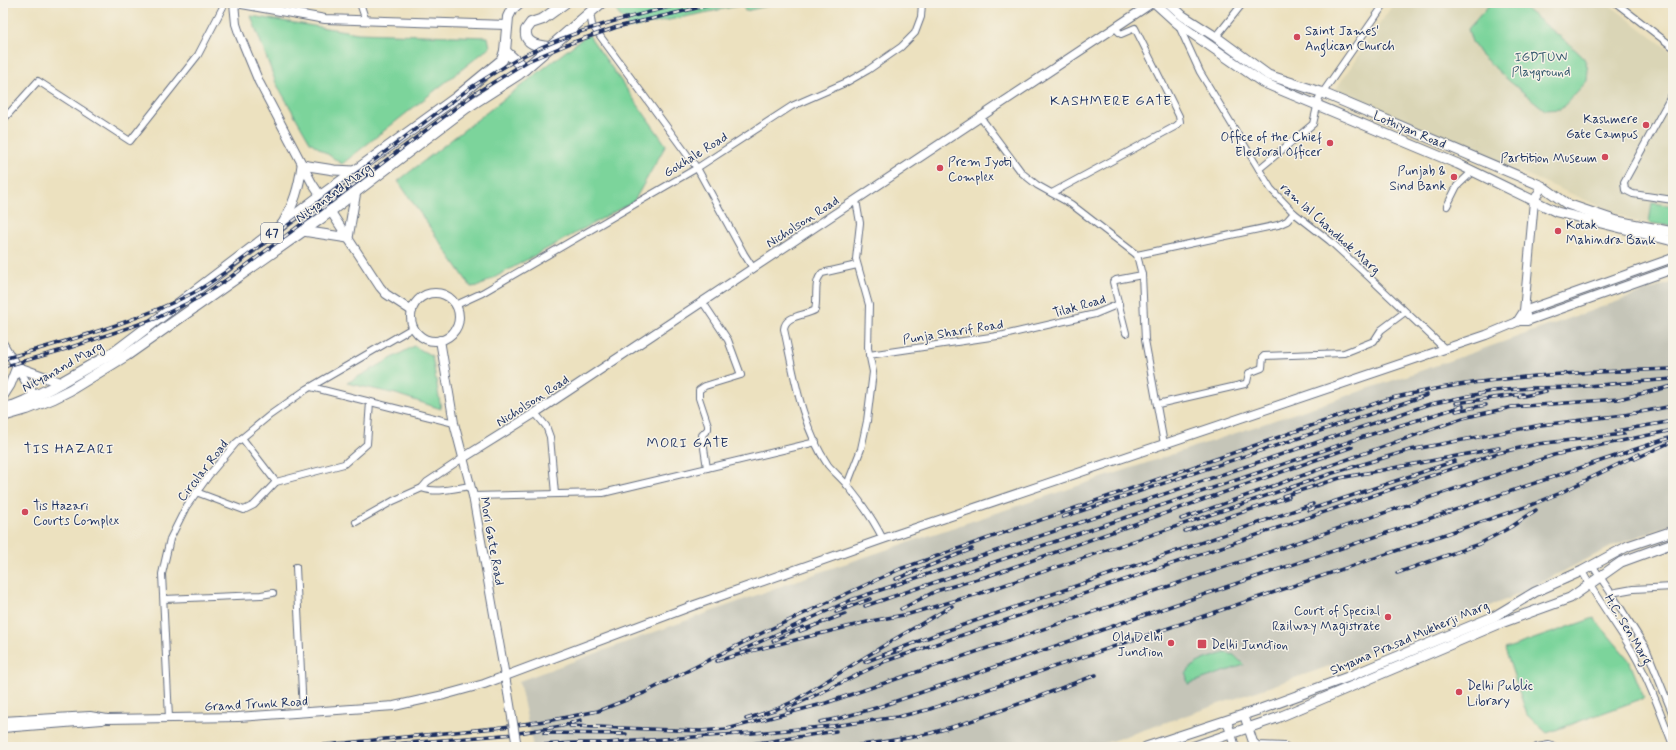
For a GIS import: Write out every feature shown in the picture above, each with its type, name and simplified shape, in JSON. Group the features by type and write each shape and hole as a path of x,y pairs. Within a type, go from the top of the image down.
{"main road":[{"path":"519,3 510,13 506,25 505,51 525,69"},
{"name":"Nityanand Marg","path":"3,408 70,390 127,355 330,211 466,108 525,69 601,3"},
{"name":"Lothiyan Road","path":"1153,3 1177,23 1262,82 1472,171 1557,212 1673,241"},
{"name":"Lothiyan Road","path":"1169,3 1183,16 1216,37 1268,74 1323,93 1542,186 1567,204 1617,221 1673,232"},
{"path":"549,47 532,43 526,37 526,30 531,23 543,19 561,4"},
{"name":"Nityanand Marg","path":"3,416 16,413 61,383 116,351 320,196 457,96 502,60 505,51"},
{"path":"457,96 466,108"},
{"path":"282,225 296,197 300,183 302,164 334,170 354,171"},
{"path":"303,230 348,238 356,191"},
{"path":"168,311 175,321"},
{"path":"156,321 162,330"},
{"path":"3,396 10,385 17,367 61,383"},
{"name":"Shyama Prasad Mukherji Marg","path":"1146,747 1227,721 1348,677 1495,616 1535,592 1582,571 1628,546 1673,531"},
{"name":"Shyama Prasad Mukherji Marg","path":"1192,747 1277,718 1502,623 1570,598 1590,585 1598,576 1627,559 1673,543"}],"street":[{"path":"3,120 38,82 130,141 198,55 226,3"},
{"path":"412,311 399,304 386,294 380,287 320,196 259,82 236,24 235,3 325,19 506,25"},
{"path":"360,3 366,21"},
{"name":"Gokhale Road","path":"456,305 482,293 697,168 792,106 854,78 902,47 915,33 921,17 922,3"},
{"name":"Nicholson Road","path":"463,458 535,413 1153,3"},
{"path":"1216,37 1243,3"},
{"path":"1259,169 1313,124 1317,105 1323,93 1385,3"},
{"path":"1616,3 1673,47"},
{"path":"590,12 592,25 697,168 745,257 753,268"},
{"name":"ram lal Chandhok Marg","path":"1177,23 1200,72 1271,189 1294,213 1330,241 1445,349"},
{"path":"1052,193 1176,126 1180,122 1179,116 1134,27 1122,34 1115,28"},
{"path":"1673,93 1624,182 1625,190 1633,194 1673,200"},
{"path":"981,118 1022,173 1037,185 1078,209 1138,256 1142,276 1145,340 1158,404 1164,444"},
{"path":"1447,206 1457,186 1472,171"},
{"path":"1523,321 1534,201 1542,186"},
{"path":"847,485 860,449 867,421 873,372 868,342 869,305 857,264 860,222 856,200"},
{"path":"1138,256 1278,225 1287,221 1294,213"},
{"path":"1524,311 1673,258"},
{"path":"857,264 822,273 818,276 815,310 791,319 784,326 797,387 806,419 816,442 829,465 847,485 874,521 883,539"},
{"name":"Grand Trunk Road","path":"3,721 90,716 108,719 238,717 394,706 444,695 484,684 692,606 883,539 1486,335 1673,269"},
{"path":"1119,304 1113,283 1114,280 1142,276"},
{"path":"432,294 446,296 456,305 459,313 457,326 452,334 440,340 425,338 418,334 414,327 412,311 420,299 432,294"},
{"path":"702,302 728,340 741,375 705,386 700,390 699,398 708,425 708,429 702,435 707,468"},
{"name":"Tilak Road","path":"1039,326 1096,314 1119,304 1126,333"},
{"path":"1158,404 1245,384 1249,373 1262,368 1264,356 1344,353 1374,341 1383,328 1405,312"},
{"name":"Punja Sharif Road","path":"869,355 1004,335 1039,326"},
{"name":"Circular Road","path":"169,718 162,574 170,539 186,507 196,492 227,454 242,438 270,414 311,387 414,327"},
{"name":"Mori Gate Road","path":"440,340 454,423 473,496 517,747"},
{"path":"3,344 37,400"},
{"path":"311,387 454,423"},
{"path":"196,492 244,510 254,505 276,482 344,464 367,444 370,402"},
{"path":"535,413 546,426 550,437 554,494"},
{"path":"242,438 276,482"},
{"path":"473,496 603,493 816,442"},
{"path":"356,522 393,501 422,488 427,482 463,458"},
{"path":"422,488 428,490 439,490 471,486"},
{"name":"H.C. Sen Marg","path":"1592,566 1646,648 1673,715"},
{"path":"296,567 303,712"},
{"name":"H.C. Sen Marg","path":"1582,571 1635,655 1655,699 1673,745"},
{"path":"1611,593 1638,589 1673,587"},
{"path":"164,599 262,595 273,593"},
{"path":"1244,715 1254,743 1259,747 1270,745 1285,747"},
{"path":"3,728 92,722 108,719"},
{"path":"1227,721 1235,747"},
{"path":"1537,747 1549,745 1556,747"}],"shaded area":[{"path":"1394,3 1607,3 1673,53 1673,227 1635,221 1467,149 1332,95"},
{"path":"1673,282 1673,524 1615,545 1508,599 1347,660 1094,747 533,747 519,681 826,570 1406,376"}],"green space":[{"path":"622,3 781,3 745,11 743,5 625,29 628,22 619,15 614,7"},
{"name":"IGDTUW Playground","path":"1491,3 1517,3 1521,5 1584,58 1588,69 1587,81 1561,109 1545,110 1508,80 1480,54 1472,42 1468,29"},
{"path":"251,16 358,33 488,37 490,47 342,164 310,142 276,83"},
{"path":"588,34 666,145 634,201 479,286 471,287 398,181"},
{"path":"1652,203 1673,206 1672,226 1649,223"},
{"path":"414,346 432,356 441,409 396,394 347,383"},
{"path":"1594,618 1629,660 1644,698 1547,733 1527,715 1505,649"},
{"path":"1225,653 1234,655 1244,665 1188,684 1186,674 1189,669 1203,660"}],"railway":[{"path":"3,359 76,338 124,322 171,304 193,293 227,271 470,88 511,63 544,46 604,24 687,3"},
{"path":"3,367 66,349 157,318 198,298 231,277 474,94 528,61 571,43 617,27 718,3"},
{"path":"305,747 495,728 552,720 598,711 644,693 764,632 900,569 1388,399 1458,385 1530,376 1673,369"},
{"path":"742,650 851,600 1430,404 1493,391 1574,387 1673,379"},
{"path":"1181,519 1463,418 1512,407 1619,399 1673,386"},
{"path":"1519,397 1546,391"},
{"path":"1456,403 1523,394"},
{"path":"1063,517 1427,395"},
{"path":"1456,411 1486,405"},
{"path":"865,606 1369,435 1463,406"},
{"path":"717,661 871,621 909,614 978,594 1333,473 1410,450 1541,425 1624,415 1673,406"},
{"path":"1616,431 1673,421"},
{"path":"570,726 700,731 727,729 826,703 1554,455 1673,430"},
{"path":"787,709 886,661 1498,453 1537,444 1624,434"},
{"path":"820,722 879,707 1226,587 1669,438"},
{"path":"1635,459 1673,441"},
{"path":"901,609 936,591 988,576 1352,447"},
{"path":"1283,496 1340,478 1499,448"},
{"path":"505,747 573,743 605,743 833,726 897,717 927,710 1531,505 1558,494 1639,454"},
{"path":"1309,510 1455,461"},
{"path":"1185,531 1289,497"},
{"path":"865,662 940,633 1313,504"},
{"path":"1397,573 1479,544 1511,527 1536,510"},
{"path":"896,579 972,549"},
{"path":"836,612 870,599"},
{"path":"746,719 777,709 794,701 893,640 952,606"},
{"path":"800,631 845,614"},
{"path":"773,641 803,627"},
{"path":"885,655 902,650"},
{"path":"846,747 910,738 952,727 1096,675"},
{"path":"512,734 562,726 581,720"},
{"path":"732,747 836,731"},
{"path":"544,733 626,734"},
{"path":"359,747 516,734"}],"place":[{"name":"Saint James' Anglican Church","path":"1297,37"},
{"name":"Kashmere Gate Campus","path":"1646,125"},
{"name":"Office of the Chief Electoral Officer","path":"1330,143"},
{"name":"Partition Museum","path":"1605,157"},
{"name":"Prem Jyoti Complex","path":"940,168"},
{"name":"Punjab & Sind Bank","path":"1454,177"},
{"name":"Kotak Mahindra Bank","path":"1558,231"},
{"name":"Tis Hazari Courts Complex","path":"25,512"},
{"name":"Court of Special Railway Magistrate","path":"1388,617"},
{"name":"Old Delhi Junction","path":"1171,643"},
{"name":"Delhi Junction","path":"1202,644"},
{"name":"Delhi Public Library","path":"1459,692"}],"district":[{"name":"KASHMERE GATE","path":"1111,100"},
{"name":"MORI GATE","path":"688,442"},
{"name":"TIS HAZARI","path":"69,448"}]}
